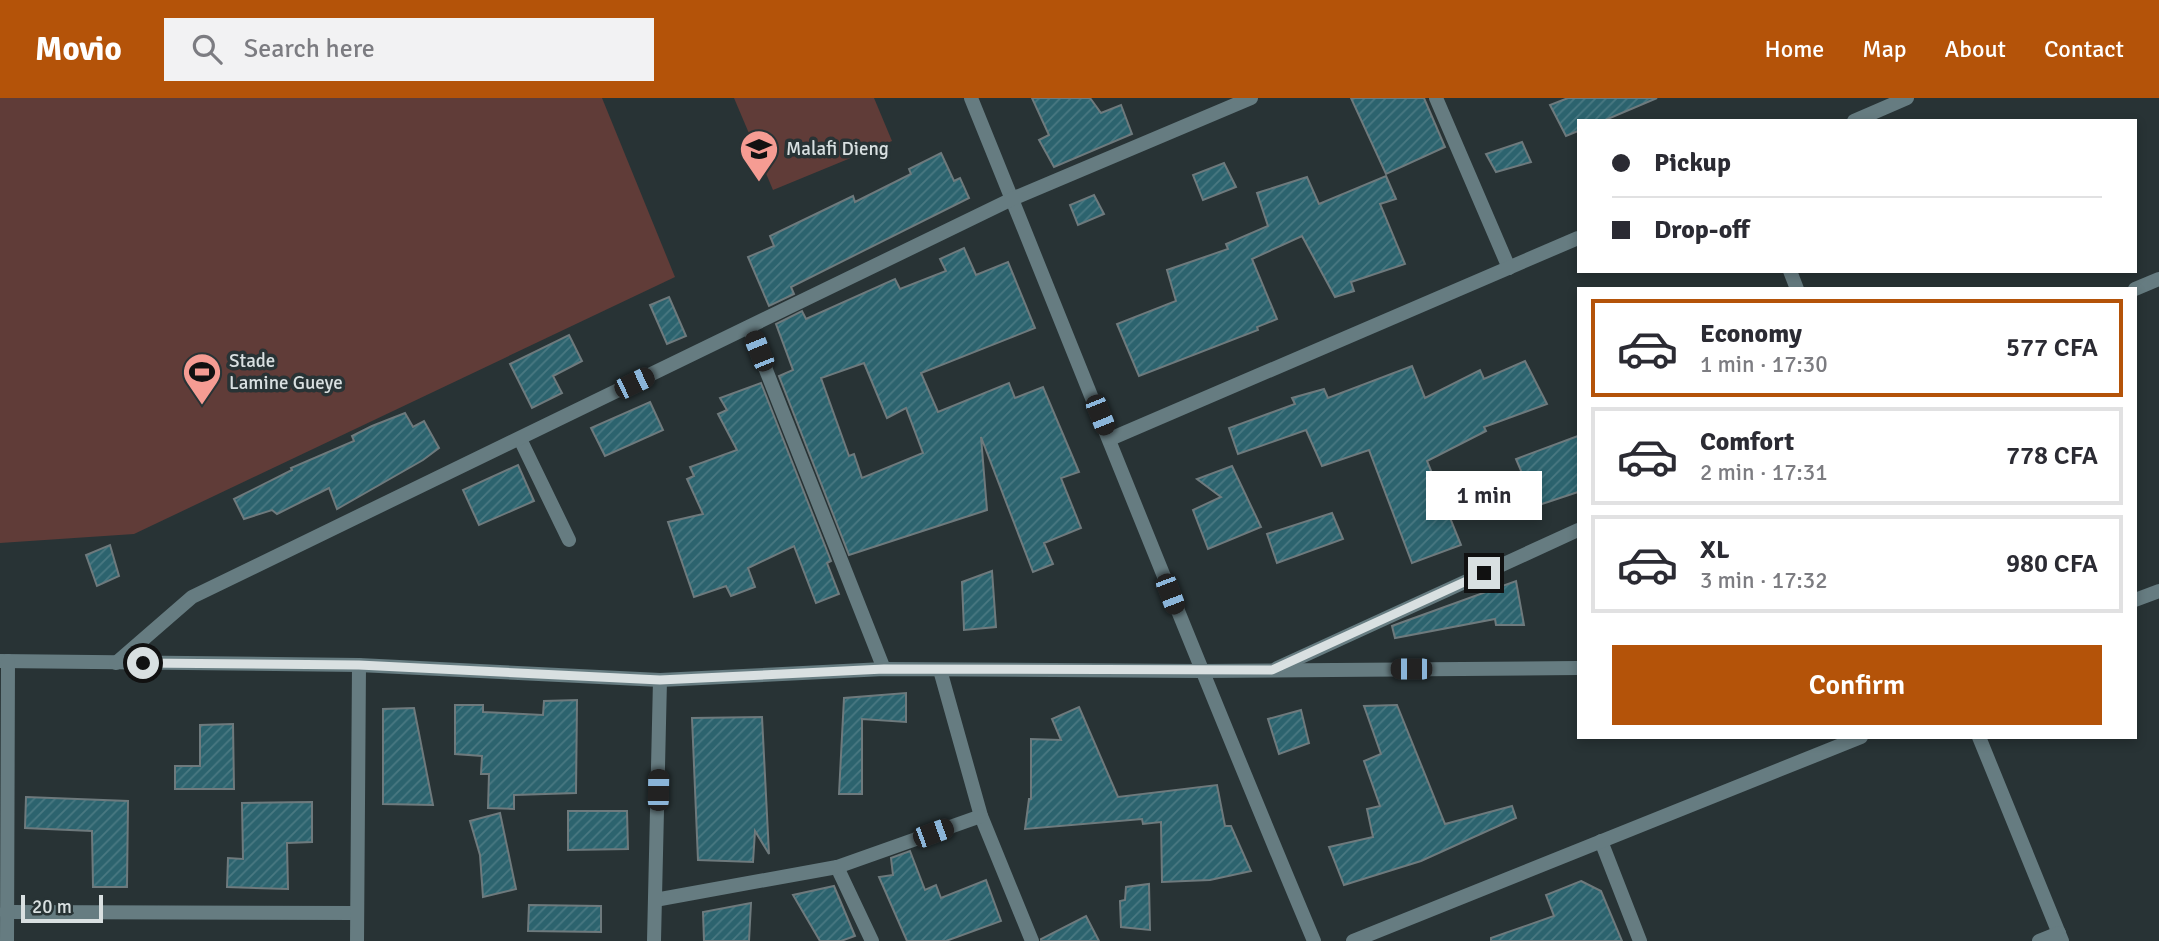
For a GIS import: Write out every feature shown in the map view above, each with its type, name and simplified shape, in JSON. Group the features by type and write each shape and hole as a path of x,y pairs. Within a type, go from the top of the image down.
{"street":[{"path":"971,98 1110,439 1200,671 1314,941"},
{"path":"116,663 192,597 1012,199 1251,98"},
{"path":"1436,98 1509,268"},
{"path":"1859,119 1907,98"},
{"path":"1110,439 1577,239"},
{"path":"2137,288 2159,279"},
{"path":"749,327 884,669"},
{"path":"520,439 569,540"},
{"path":"1272,670 1577,530"},
{"path":"2137,599 2159,591"},
{"path":"7,941 4,661 359,665 660,680 884,669 1200,671 1577,668"},
{"path":"357,941 359,665"},
{"path":"940,670 981,816 1032,941"},
{"path":"654,941 660,680"},
{"path":"1353,941 1856,739"},
{"path":"1980,739 2060,937 2039,941"},
{"path":"655,900 837,867 981,816"},
{"path":"1601,841 1640,941"},
{"path":"837,867 872,941"},
{"path":"6,912 357,913"}],"shaded area":[{"name":"Stade Lamine Gueye","path":"0,98 602,98 675,277 134,534 0,543"},
{"path":"734,98 874,98 892,141 773,190"}],"building":[{"path":"1032,98 1090,98 1101,113 1121,105 1132,134 1054,167 1039,140 1049,135"},
{"path":"1351,98 1424,98 1445,147 1386,174"},
{"path":"1568,98 1657,98 1608,119 1577,119 1577,131 1566,136 1550,105"},
{"path":"1522,142 1531,162 1496,172 1486,154"},
{"path":"941,153 954,181 960,178 969,198 791,287 794,294 769,306 748,257 774,246 770,236 853,196 855,202 911,174 909,169"},
{"path":"1224,163 1236,187 1203,200 1193,175"},
{"path":"1386,176 1396,199 1380,204 1405,264 1351,282 1354,291 1335,297 1302,236 1252,259 1277,319 1257,327 1258,330 1139,376 1117,324 1176,301 1167,270 1228,249 1226,244 1268,226 1257,193 1307,177 1319,204"},
{"path":"1094,195 1104,214 1078,225 1070,205"},
{"path":"964,248 976,275 1008,262 1035,328 921,373 938,412 1009,383 1015,398 1043,387 1079,472 1061,478 1081,528 1044,543 1053,564 1033,572 981,437 987,510 849,555 779,376 793,370 776,324 802,311 806,319 895,279 900,289 946,271 940,259","holes":["864,363 887,418 906,408 923,453 862,478 854,454 849,456 821,378"]},
{"path":"669,297 686,336 667,344 650,305"},
{"path":"569,335 582,361 553,376 562,393 532,408 510,364"},
{"path":"1525,361 1547,404 1484,427 1486,431 1427,461 1461,545 1412,563 1369,450 1322,466 1306,430 1238,454 1229,428 1295,404 1292,398 1324,389 1328,398 1412,366 1425,398 1480,370 1484,379"},
{"path":"761,383 831,561 827,563 839,594 816,603 794,546 748,568 755,587 731,596 726,586 694,597 668,522 703,514 687,479 694,476 690,467 737,450 718,414 727,410 720,398"},
{"path":"650,402 663,430 605,456 591,428"},
{"path":"405,413 413,427 424,421 439,448 423,460 337,509 329,488 277,514 272,510 244,519 234,499 292,470 291,468 354,441 352,436"},
{"path":"1577,436 1577,492 1536,506 1516,459"},
{"path":"518,465 534,501 479,525 463,490"},
{"path":"1232,466 1261,527 1208,549 1193,510 1221,497 1197,479"},
{"path":"1332,513 1343,539 1277,563 1267,534"},
{"path":"110,545 119,576 97,586 86,555"},
{"path":"992,571 996,627 964,630 962,582"},
{"path":"1516,581 1524,625 1496,625 1495,619 1395,638 1392,626"},
{"path":"906,693 906,722 862,719 862,794 839,794 844,698"},
{"path":"577,700 576,793 514,795 514,809 488,808 489,774 481,774 482,756 455,754 455,705 483,705 483,712 543,715 544,701"},
{"path":"1397,705 1445,824 1512,806 1516,818 1421,861 1344,885 1329,847 1373,837 1367,809 1380,806 1364,761 1381,754 1364,706"},
{"path":"1079,707 1118,797 1217,785 1225,826 1231,826 1251,871 1210,880 1162,882 1161,822 1143,824 1142,819 1025,829 1031,799 1031,739 1061,740 1052,719"},
{"path":"414,708 433,805 383,804 383,709"},
{"path":"1301,710 1309,743 1279,754 1268,719"},
{"path":"762,717 769,854 755,831 753,862 698,860 692,718"},
{"path":"233,724 234,789 175,789 175,766 200,766 200,725"},
{"path":"26,797 128,801 127,887 93,887 92,831 25,828"},
{"path":"312,802 312,842 287,843 288,889 227,887 228,858 243,859 242,803"},
{"path":"568,811 627,811 628,849 568,850"},
{"path":"500,813 516,889 483,897 480,855 470,821"},
{"path":"910,851 925,890 936,885 941,898 986,880 1001,921 946,941 907,941 879,877 893,875 891,858"},
{"path":"1581,881 1601,891 1622,941 1491,941 1491,938 1554,916 1546,895"},
{"path":"1149,884 1150,930 1121,927 1120,901 1125,900 1126,887"},
{"path":"834,886 855,936 841,941 820,941 793,895"},
{"path":"751,903 749,941 704,941 703,912"},
{"path":"529,905 601,906 601,932 528,931"},
{"path":"1086,916 1099,941 1041,941 1041,939"}],"place":[{"name":"Malafi Dieng","path":"759,183"},
{"name":"Stade Lamine Gueye","path":"202,406"}],"route":[{"path":"143,663 359,665 660,680 884,669 1272,670 1484,573"}]}
